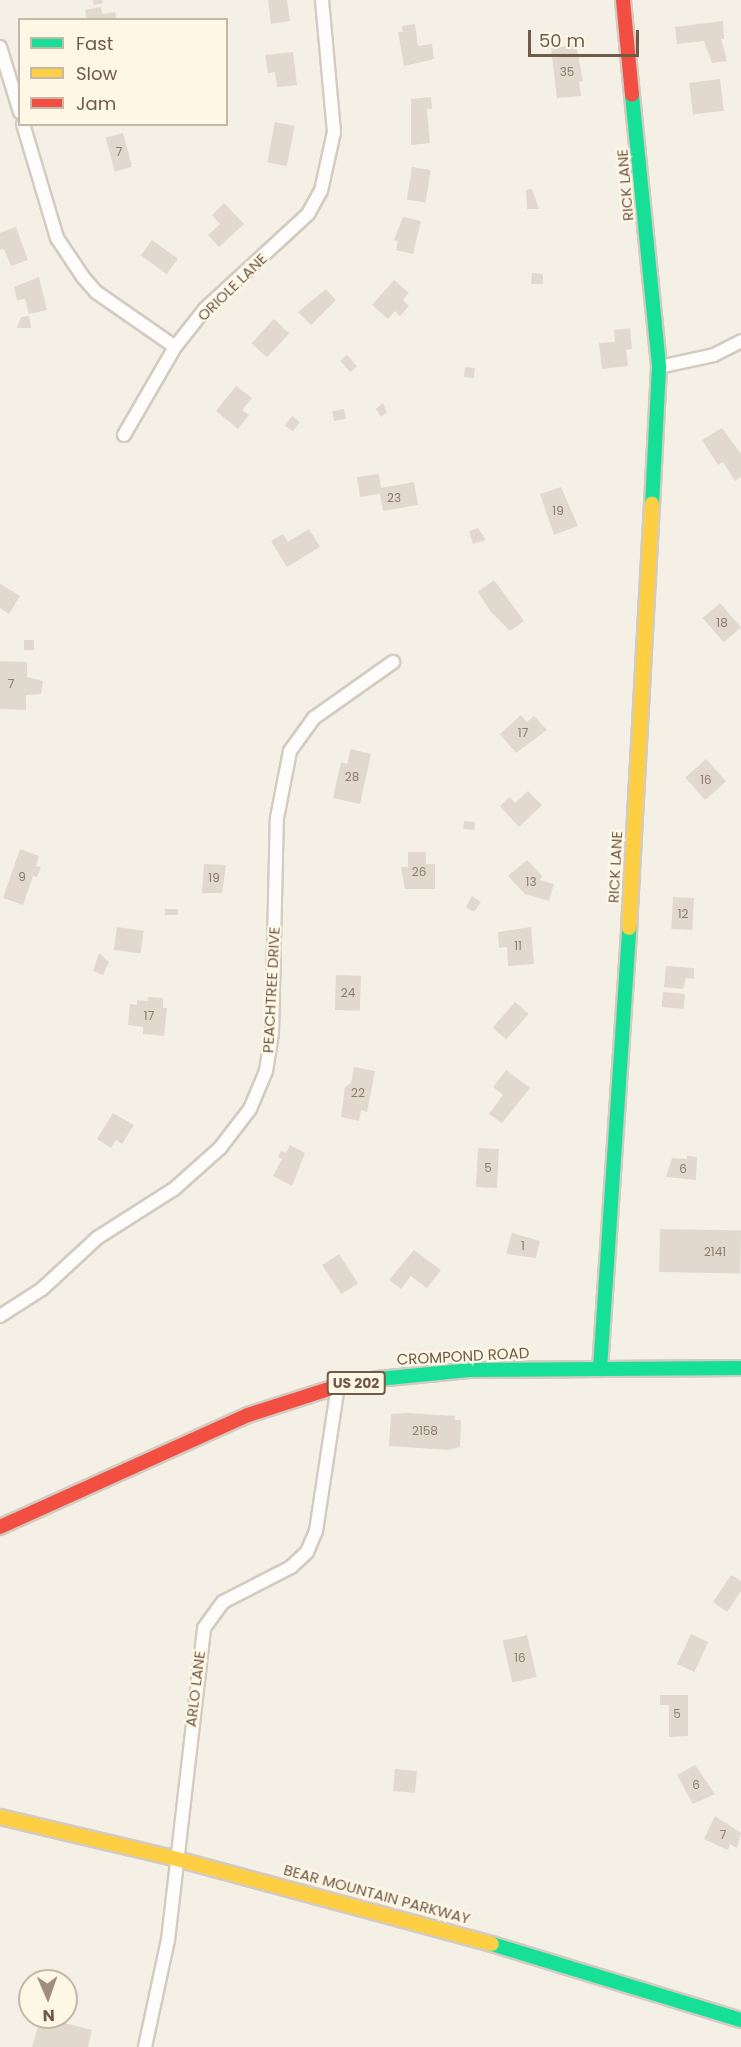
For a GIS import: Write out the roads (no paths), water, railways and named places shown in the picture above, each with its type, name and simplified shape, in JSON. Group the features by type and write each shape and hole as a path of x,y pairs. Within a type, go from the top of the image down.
{"main road":[{"name":"RICK LANE","path":"600,1368 627,965 659,367 623,0"},
{"name":"CROMPOND ROAD","path":"0,1527 248,1415 338,1386 434,1372 600,1368 741,1368"},
{"name":"BEAR MOUNTAIN PARKWAY","path":"0,1817 177,1858 450,1931 741,2020"}],"street":[{"name":"ORIOLE LANE","path":"124,435 175,347 205,309 308,214 321,191 332,140 322,0"},
{"path":"0,47 18,106"},
{"path":"24,126 57,238 83,277 96,292 175,347"},
{"path":"659,367 714,355 741,341"},
{"name":"PEACHTREE DRIVE","path":"0,1316 42,1289 97,1238 174,1190 220,1148 250,1109 266,1071 272,1032 277,818 290,751 314,718 393,662"},
{"name":"ARLO LANE","path":"145,2047 166,1951 204,1628 223,1602 291,1567 307,1552 316,1531 338,1386"}]}
